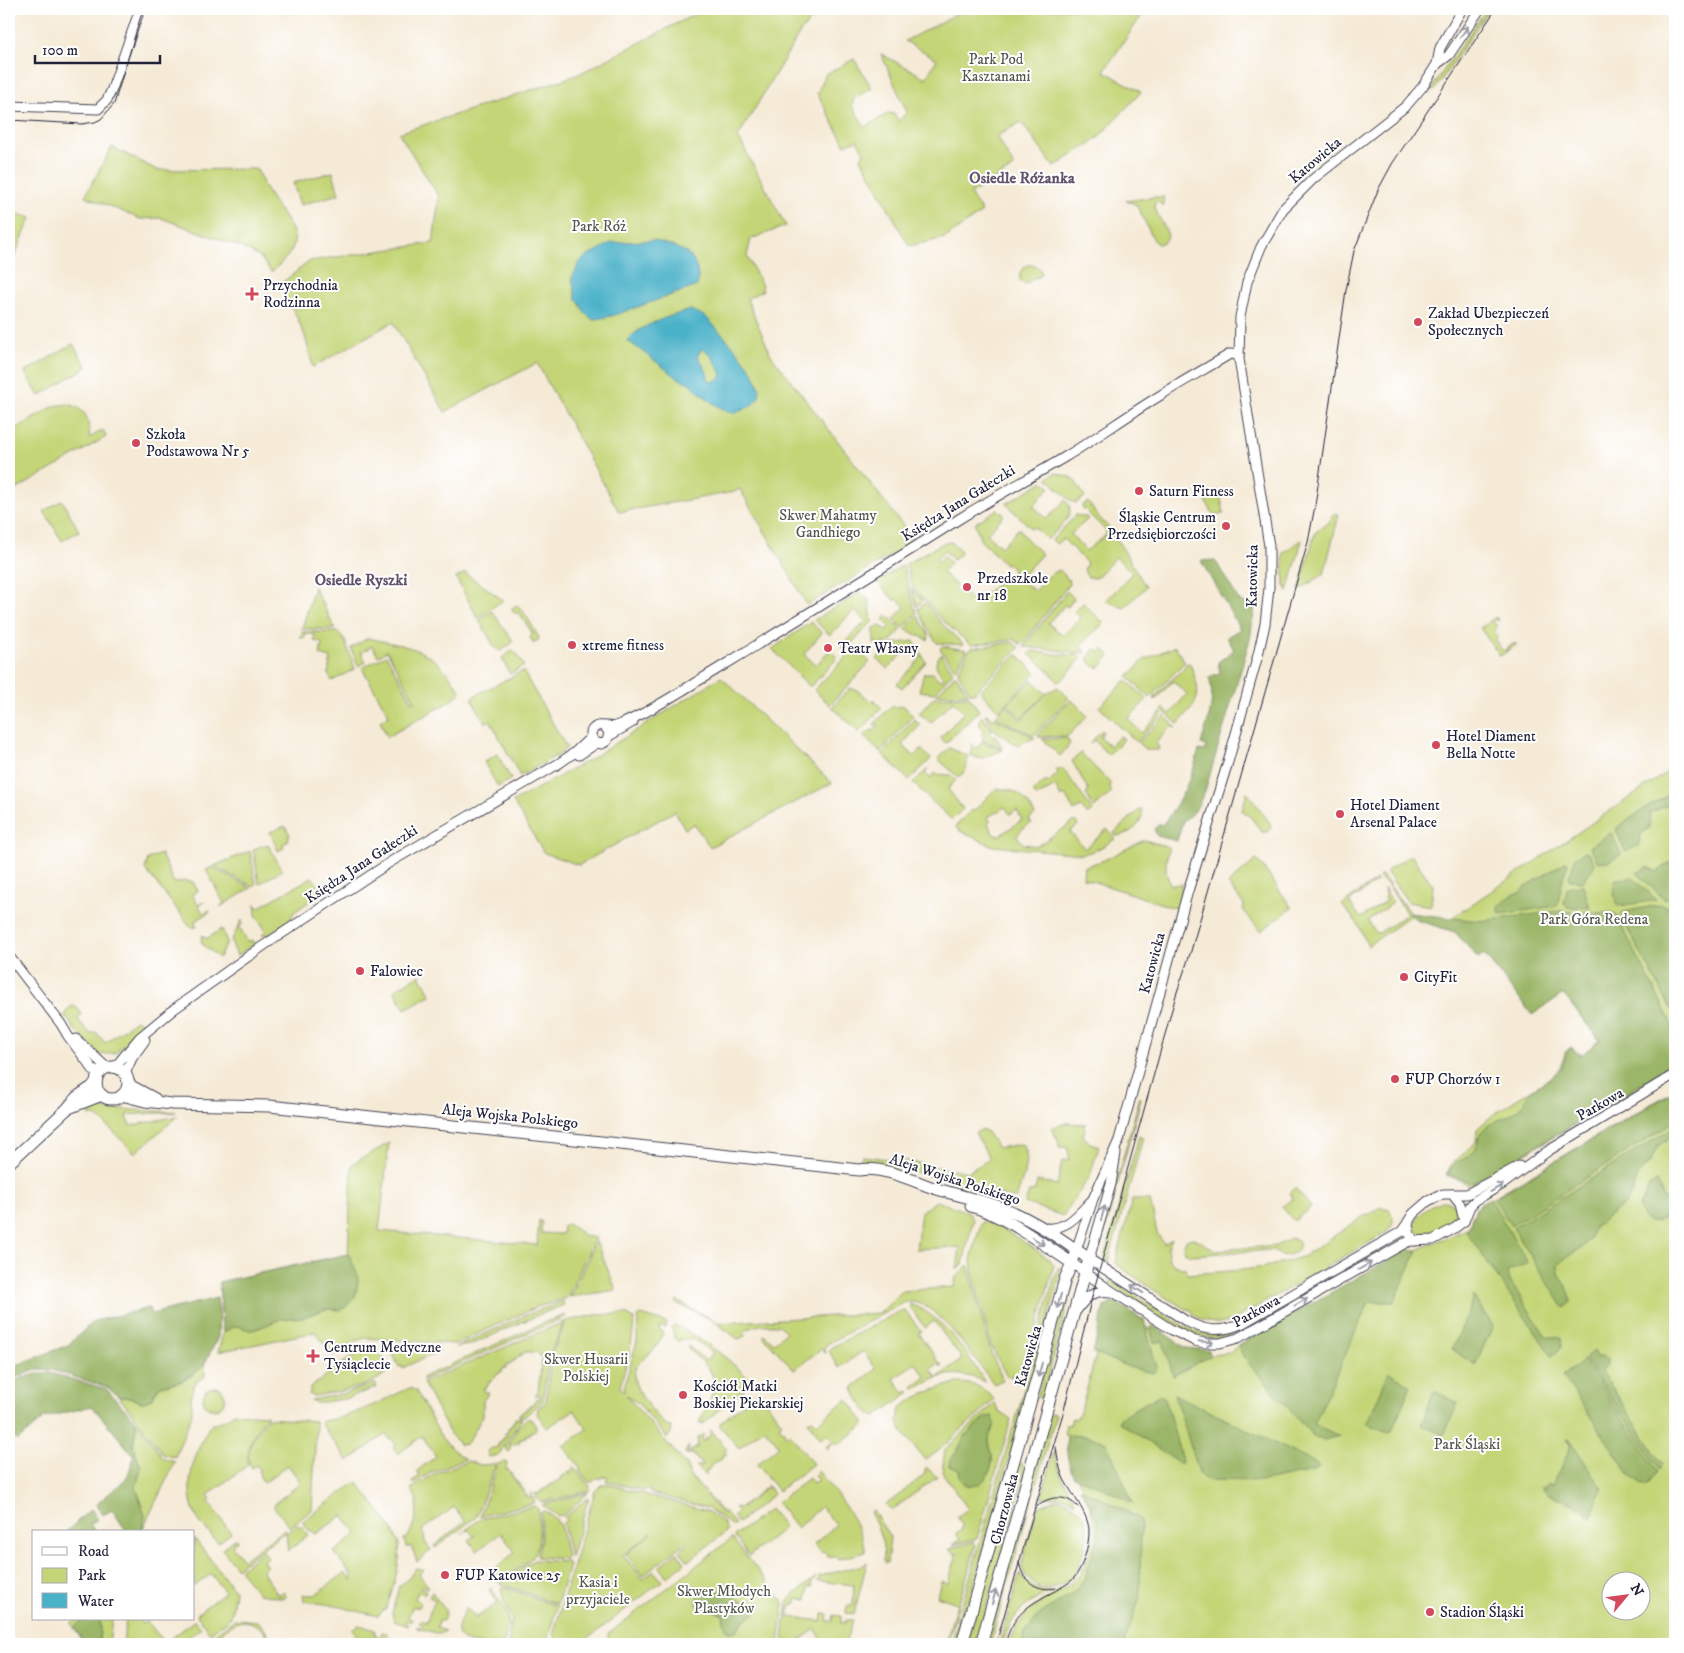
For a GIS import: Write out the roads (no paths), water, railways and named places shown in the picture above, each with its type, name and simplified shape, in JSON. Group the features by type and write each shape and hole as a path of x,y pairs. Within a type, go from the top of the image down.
{"main road":[{"path":"102,1096 97,1088 111,1075 125,1091 122,1095"},
{"name":"Aleja Wojska Polskiego","path":"111,1075 158,1102"},
{"name":"Księdza Jana Gałeczki","path":"9,1163 67,1109 77,1097 111,1075"},
{"name":"Aleja Wojska Polskiego","path":"122,1095 158,1102 292,1108 859,1170 983,1209 1072,1263"},
{"name":"Księdza Jana Gałeczki","path":"67,1109 102,1096 112,1099 122,1095"},
{"name":"Aleja Wojska Polskiego","path":"859,1170 868,1168 894,1174 997,1206 1017,1214 1040,1227 1089,1259"},
{"name":"Katowicka","path":"1054,1382 1089,1259"},
{"name":"Katowicka","path":"998,1519 1065,1279 1072,1263"},
{"name":"Chorzowska","path":"981,1644 1054,1382"},
{"path":"1017,1450 1034,1454"},
{"name":"Chorzowska","path":"962,1644 998,1519"}],"street":[{"path":"9,106 98,109 107,100 112,89 140,9"},
{"name":"Katowicka","path":"1437,64 1440,48 1462,9"},
{"name":"Katowicka","path":"1089,1259 1111,1184 1117,1148 1185,900 1228,762 1260,648 1268,610 1269,546 1242,386 1239,355 1240,317 1247,282 1261,247 1279,215 1313,179 1406,106 1423,86 1437,64 1449,55 1480,9"},
{"name":"Księdza Jana Gałeczki","path":"607,732 644,713 1032,475 1064,458 1108,431 1160,395 1230,354 1239,355"},
{"path":"600,726 607,732 605,742 594,740 592,731 594,728 600,726"},
{"name":"Księdza Jana Gałeczki","path":"111,1075 140,1044 178,1013 187,1001 263,946 392,861 558,764 584,753 594,740"},
{"path":"9,956 62,1025 111,1075"},
{"name":"Parkowa","path":"1452,1194 1467,1194 1539,1157 1675,1074"},
{"name":"Katowicka","path":"1072,1263 1093,1199 1117,1148"},
{"name":"Parkowa","path":"1464,1221 1474,1202 1503,1184 1539,1157"},
{"path":"1452,1194 1460,1204 1464,1221 1437,1238 1425,1241 1414,1241 1409,1236 1407,1224 1412,1216 1428,1201 1441,1195 1452,1194"},
{"path":"1040,1227 1054,1228 1067,1225 1093,1199"},
{"name":"Parkowa","path":"1089,1259 1194,1326 1209,1330 1224,1329 1240,1324 1281,1301 1401,1232 1407,1224"},
{"name":"Parkowa","path":"1085,1273 1182,1336 1204,1343 1220,1343 1238,1338 1403,1244 1414,1241"},
{"name":"Aleja Wojska Polskiego","path":"1072,1263 1085,1273"},
{"path":"1072,1316 1089,1295 1103,1291 1115,1293"}],"water":[{"path":"654,240 680,249 691,257 697,270 697,286 615,315 593,320 586,314 576,298 572,278 579,263 584,258 611,243"},
{"path":"691,310 706,317 736,349 752,370 760,389 759,397 751,406 736,413 728,412 711,402 689,383 678,378 628,341 639,330 647,326","holes":["704,349 722,374 720,379 711,382 698,356 700,351"]}],"tram line":[{"path":"9,120 82,124 101,119 114,104 143,9"},
{"path":"996,1644 1064,1410 1093,1293 1176,995 1191,951 1308,542 1315,506 1346,290 1354,251 1378,190 1392,164 1496,9"},
{"path":"1005,1644 1012,1625 1023,1611 1074,1578 1087,1550 1088,1524 1083,1510 1063,1477 1056,1447"},
{"path":"1034,1508 1045,1501 1056,1498 1068,1500 1078,1507"},
{"path":"1019,1562 1023,1575 1032,1584 1037,1587 1056,1588"}],"place":[{"name":"Przychodnia Rodzinna","path":"252,294"},
{"name":"Zakład Ubezpieczeń Społecznych","path":"1418,322"},
{"name":"Szkoła Podstawowa Nr 5","path":"136,443"},
{"name":"Saturn Fitness","path":"1139,491"},
{"name":"Śląskie Centrum Przedsiębiorczości","path":"1226,526"},
{"name":"Przedszkole nr 18","path":"967,587"},
{"name":"xtreme fitness","path":"572,645"},
{"name":"Teatr Własny","path":"828,648"},
{"name":"Hotel Diament Bella Notte","path":"1436,745"},
{"name":"Hotel Diament Arsenal Palace","path":"1340,814"},
{"name":"Falowiec","path":"360,971"},
{"name":"CityFit","path":"1404,977"},
{"name":"FUP Chorzów 1","path":"1395,1079"},
{"name":"Centrum Medyczne Tysiąclecie","path":"313,1356"},
{"name":"Kościół Matki Boskiej Piekarskiej","path":"683,1395"},
{"name":"FUP Katowice 25","path":"445,1575"},
{"name":"Stadion Śląski","path":"1430,1612"}],"district":[{"name":"Osiedle Różanka","path":"1022,177"},
{"name":"Osiedle Ryszki","path":"361,579"}],"park label":[{"name":"Park Pod Kasztanami","path":"996,68"},
{"name":"Park Róż","path":"599,226"},
{"name":"Skwer Mahatmy Gandhiego","path":"828,524"},
{"name":"Park Góra Redena","path":"1594,919"},
{"name":"Skwer Husarii Polskiej","path":"586,1368"},
{"name":"Park Śląski","path":"1467,1444"},
{"name":"Kasia i przyjaciele","path":"598,1590"},
{"name":"Skwer Młodych Plastyków","path":"724,1600"}]}
